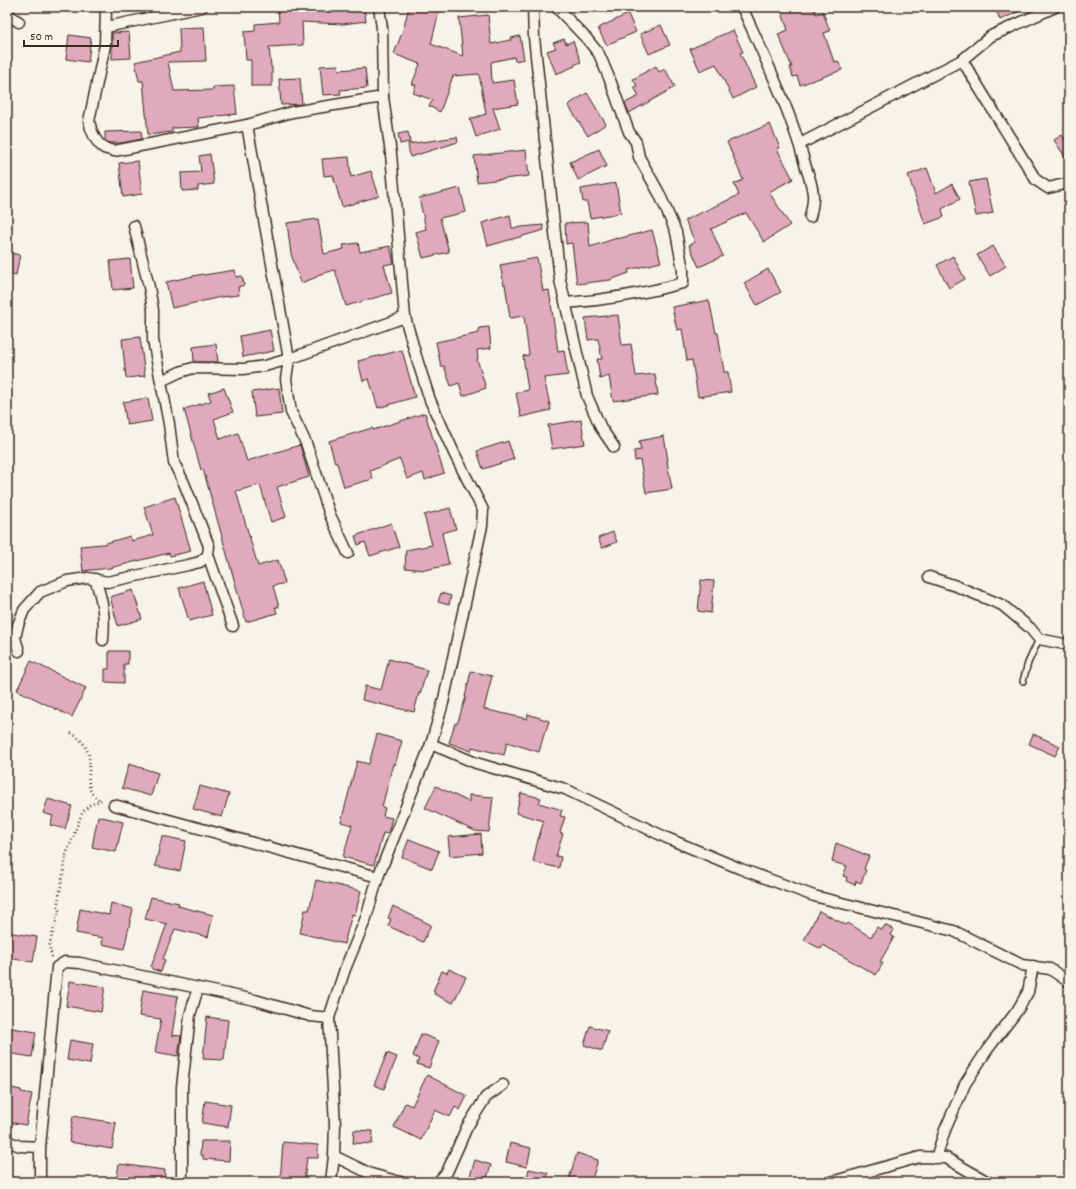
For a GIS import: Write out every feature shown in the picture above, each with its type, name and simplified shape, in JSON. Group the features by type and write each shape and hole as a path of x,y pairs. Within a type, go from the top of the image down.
{"street":[{"path":"106,7 105,45 90,122 91,130 104,148 114,151 247,125 292,112 383,97"},
{"path":"106,27 202,7"},
{"path":"331,1182 335,1125 329,1018 345,969 366,918 378,877 431,744 443,703 482,526 482,510 430,400 405,317 391,154 383,97 382,28 380,7"},
{"path":"533,7 534,37 560,280 587,396 601,428 614,447"},
{"path":"556,7 587,39 599,54 629,132 636,142 639,157 659,193 676,232 683,270 683,283 652,292 599,300 566,303"},
{"path":"742,7 800,144 811,182 813,199 810,217"},
{"path":"800,144 962,60 991,36 1055,7"},
{"path":"7,14 20,22"},
{"path":"962,60 1036,180 1048,188 1069,183"},
{"path":"247,125 289,359 286,379 291,412 306,443 330,515 348,553"},
{"path":"134,226 153,310 153,340 169,424 174,463 184,483 209,546 208,555 233,626"},
{"path":"161,381 193,368 243,369 265,366 289,359 405,317"},
{"path":"19,652 15,638 16,631 24,610 40,592 67,582 88,578 108,582 200,562 208,555"},
{"path":"929,577 1002,604 1030,628 1039,639 1069,645"},
{"path":"95,579 103,603 105,618 103,640"},
{"path":"7,625 16,631"},
{"path":"431,744 476,763 565,789 667,838 741,869 814,896 954,931 1022,964 1050,969 1069,982"},
{"path":"114,805 378,877"},
{"path":"40,1182 40,1148 57,967 65,962 80,963 255,1000 310,1016 329,1018"},
{"path":"936,1158 945,1130 965,1084 987,1050 1017,1011 1028,992 1033,966"},
{"path":"182,1182 182,1087 190,1015 198,988"},
{"path":"438,1182 447,1172 467,1128 486,1097 503,1085"},
{"path":"7,1141 20,1146 40,1148"},
{"path":"334,1156 371,1174 400,1182"},
{"path":"831,1182 920,1157 946,1158 988,1182"}],"lane":[{"path":"1023,681 1028,663 1039,639"}],"path":[{"path":"71,733 79,738 89,754 90,762 88,785 90,791 96,798 114,805"},
{"path":"57,967 51,957 49,946 59,910 58,902 66,855 82,813 90,805 101,800"}],"building":[{"path":"278,7 364,7 366,21 343,24 302,22 303,45 269,47 272,67 272,86 251,86 251,60 246,60 244,32 255,31 255,24 279,22"},
{"path":"409,7 420,7 439,12 431,44 463,56 459,18 488,15 491,44 511,40 511,38 520,36 524,59 515,61 514,57 491,62 492,83 514,80 518,104 493,108 500,129 476,137 470,119 486,114 479,74 453,76 440,112 429,106 433,100 413,93 416,85 412,84 420,64 394,54 403,30"},
{"path":"780,7 814,7 816,14 823,12 830,31 824,33 834,62 838,61 842,70 800,85 797,76 793,77 790,67 792,67 778,34 788,30"},
{"path":"995,7 1029,7 1000,20"},
{"path":"628,14 636,32 606,45 598,28"},
{"path":"661,25 670,45 649,54 640,34"},
{"path":"204,27 206,61 168,62 174,91 213,90 213,87 234,86 237,114 198,118 199,127 172,128 172,132 148,135 143,81 139,81 135,62 180,52 179,28"},
{"path":"733,30 743,52 740,53 756,87 733,99 716,64 700,71 690,49"},
{"path":"129,32 131,58 112,59 112,33"},
{"path":"69,35 91,38 88,62 66,59"},
{"path":"564,39 566,44 573,41 581,62 556,74 547,51 556,48 553,43"},
{"path":"338,65 339,70 365,68 367,88 340,90 341,94 323,95 320,66"},
{"path":"656,66 659,72 665,69 675,87 629,113 625,103 639,96 634,87 637,86 633,79"},
{"path":"300,78 302,104 281,105 279,79"},
{"path":"587,93 606,124 588,136 568,105"},
{"path":"770,124 780,148 777,149 793,179 769,192 790,225 764,242 746,213 711,229 723,256 699,267 689,245 695,242 685,220 739,195 734,184 743,180 727,142"},
{"path":"141,131 142,139 121,143 111,143 105,141 105,132"},
{"path":"408,132 410,142 400,144 398,134"},
{"path":"1062,135 1069,145 1069,163 1054,140"},
{"path":"457,137 458,142 410,157 408,144"},
{"path":"599,149 607,166 578,180 570,162"},
{"path":"526,150 529,176 477,182 474,156"},
{"path":"210,154 214,184 198,186 198,190 182,191 181,173 201,172 199,156"},
{"path":"349,157 351,177 371,171 379,196 342,207 333,175 324,176 322,159"},
{"path":"138,161 142,194 123,197 119,163"},
{"path":"927,168 936,193 952,184 960,199 942,209 944,217 925,224 908,175"},
{"path":"986,179 993,213 976,216 969,182"},
{"path":"616,183 621,213 590,218 587,202 583,202 581,189"},
{"path":"460,188 466,212 440,218 449,252 423,258 416,232 426,229 419,198"},
{"path":"510,215 512,228 543,225 544,230 488,246 482,223"},
{"path":"318,219 324,254 344,249 343,245 358,243 360,252 390,246 394,263 384,265 392,293 346,306 335,270 317,275 317,277 301,283 291,254 287,223"},
{"path":"588,222 590,247 617,238 652,230 661,262 628,270 629,273 610,280 577,284 572,243 566,244 565,223"},
{"path":"993,246 1006,266 990,276 977,255"},
{"path":"7,252 20,255 16,275 7,273"},
{"path":"953,256 965,279 949,288 937,265"},
{"path":"537,258 543,291 549,290 558,351 564,350 568,375 544,378 551,410 521,417 516,393 528,390 523,356 529,355 524,316 510,318 505,284 504,285 500,265"},
{"path":"130,259 133,288 113,290 110,261"},
{"path":"768,269 781,292 757,305 744,283"},
{"path":"235,270 236,277 242,276 244,285 238,287 239,295 221,297 172,308 166,282 203,274"},
{"path":"709,300 716,333 718,333 724,372 728,372 731,392 698,397 692,360 687,361 682,329 677,330 672,307"},
{"path":"618,315 622,345 631,344 636,376 655,374 658,395 613,401 609,376 600,379 597,359 602,359 598,339 588,340 585,318"},
{"path":"489,327 491,348 477,350 477,359 486,388 463,396 459,383 451,386 444,366 441,367 436,342 479,333 479,328"},
{"path":"270,330 274,351 243,357 240,336"},
{"path":"140,337 145,376 126,378 122,339"},
{"path":"216,344 218,362 194,362 193,347"},
{"path":"402,350 415,397 378,408 369,379 363,381 358,361"},
{"path":"224,388 233,412 214,419 220,439 238,433 247,461 300,445 309,477 277,487 286,517 271,522 260,485 236,491 258,566 278,560 285,583 273,586 279,607 275,607 277,613 246,622 203,469 201,470 184,409 211,401 208,393"},
{"path":"279,388 282,414 255,417 252,392"},
{"path":"148,398 152,421 127,425 123,402"},
{"path":"425,413 444,473 425,480 423,473 407,479 400,459 370,471 373,479 344,487 329,441 372,428 373,430"},
{"path":"581,420 585,444 552,449 548,425"},
{"path":"664,436 672,489 646,493 640,460 635,461 634,451 641,450 639,441"},
{"path":"508,441 514,459 483,469 477,451"},
{"path":"175,497 191,551 170,556 169,553 110,568 83,571 80,546 103,544 130,536 132,541 153,535 144,507"},
{"path":"450,508 456,529 442,533 449,565 425,570 405,568 406,550 432,545 424,515"},
{"path":"391,523 399,547 370,556 365,542 358,545 355,536"},
{"path":"613,532 617,542 602,548 598,538"},
{"path":"701,580 714,581 711,613 698,611"},
{"path":"203,581 212,615 189,621 179,588"},
{"path":"133,590 142,619 118,626 110,597"},
{"path":"441,593 451,596 449,605 438,602"},
{"path":"109,651 128,651 128,664 124,664 124,683 105,682 105,669 109,669"},
{"path":"389,659 427,670 414,712 362,700 365,686 381,690"},
{"path":"31,661 86,688 72,717 17,690"},
{"path":"471,671 492,676 484,709 527,719 528,714 549,721 539,752 507,742 504,755 472,747 471,751 449,743 455,723 457,724 466,697"},
{"path":"377,734 402,741 395,765 393,764 382,807 385,808 383,816 392,818 388,834 383,833 374,865 343,857 352,825 341,822 357,761 369,764"},
{"path":"1033,734 1060,746 1055,756 1029,744"},
{"path":"129,764 158,773 151,796 122,788"},
{"path":"200,786 229,794 222,817 193,809"},
{"path":"436,786 469,802 469,795 493,797 489,832 475,831 425,808"},
{"path":"521,793 541,798 539,803 562,810 560,816 565,817 560,833 563,834 556,856 561,857 559,868 533,862 544,821 516,813"},
{"path":"48,799 72,806 65,829 50,825 53,816 43,813"},
{"path":"98,816 123,822 116,852 92,847"},
{"path":"481,834 482,853 450,856 448,837"},
{"path":"162,836 186,841 180,871 155,866"},
{"path":"409,839 439,851 432,869 402,857"},
{"path":"836,843 869,856 861,883 856,881 855,885 846,881 847,877 843,876 847,866 832,862"},
{"path":"316,880 361,891 355,915 352,914 344,944 300,933 305,910 309,910"},
{"path":"151,897 179,903 178,906 213,915 208,937 175,929 163,959 165,960 161,972 152,969 151,967 167,924 145,919"},
{"path":"111,903 133,909 124,949 102,944 103,938 76,933 80,909 109,915"},
{"path":"393,906 431,925 423,942 388,926 391,919 388,918"},
{"path":"819,911 846,925 848,923 871,937 877,927 882,930 885,925 894,930 891,935 894,937 880,962 883,963 876,975 823,945 821,949 804,940"},
{"path":"7,932 37,937 33,962 7,958"},
{"path":"449,969 466,977 453,1003 434,994 435,992 433,991 442,971 447,973"},
{"path":"70,981 105,987 101,1012 66,1006"},
{"path":"143,990 178,996 172,1035 181,1036 178,1056 155,1052 161,1019 139,1016"},
{"path":"207,1017 228,1020 224,1060 203,1059"},
{"path":"590,1026 608,1031 602,1051 584,1045"},
{"path":"7,1027 36,1032 32,1057 7,1053"},
{"path":"421,1034 439,1041 429,1068 417,1064 419,1059 413,1056"},
{"path":"70,1040 93,1044 90,1064 67,1060"},
{"path":"387,1053 397,1057 384,1089 374,1085"},
{"path":"427,1075 467,1096 460,1110 455,1107 450,1117 435,1110 421,1140 394,1127 405,1103 412,1106"},
{"path":"7,1087 32,1094 26,1125 7,1122"},
{"path":"205,1101 231,1105 228,1127 202,1123"},
{"path":"73,1116 116,1123 112,1149 69,1142"},
{"path":"354,1130 373,1131 372,1144 353,1143"},
{"path":"201,1141 230,1141 229,1161 203,1159 203,1155 200,1155"},
{"path":"283,1142 318,1145 318,1158 307,1158 304,1182 280,1182"},
{"path":"510,1143 531,1148 527,1167 506,1162"},
{"path":"577,1153 598,1160 591,1182 568,1182"},
{"path":"475,1160 491,1165 486,1181 480,1179 479,1182 468,1182"},
{"path":"119,1164 165,1170 164,1182 116,1182"},
{"path":"529,1169 548,1173 546,1182 526,1182"}]}
